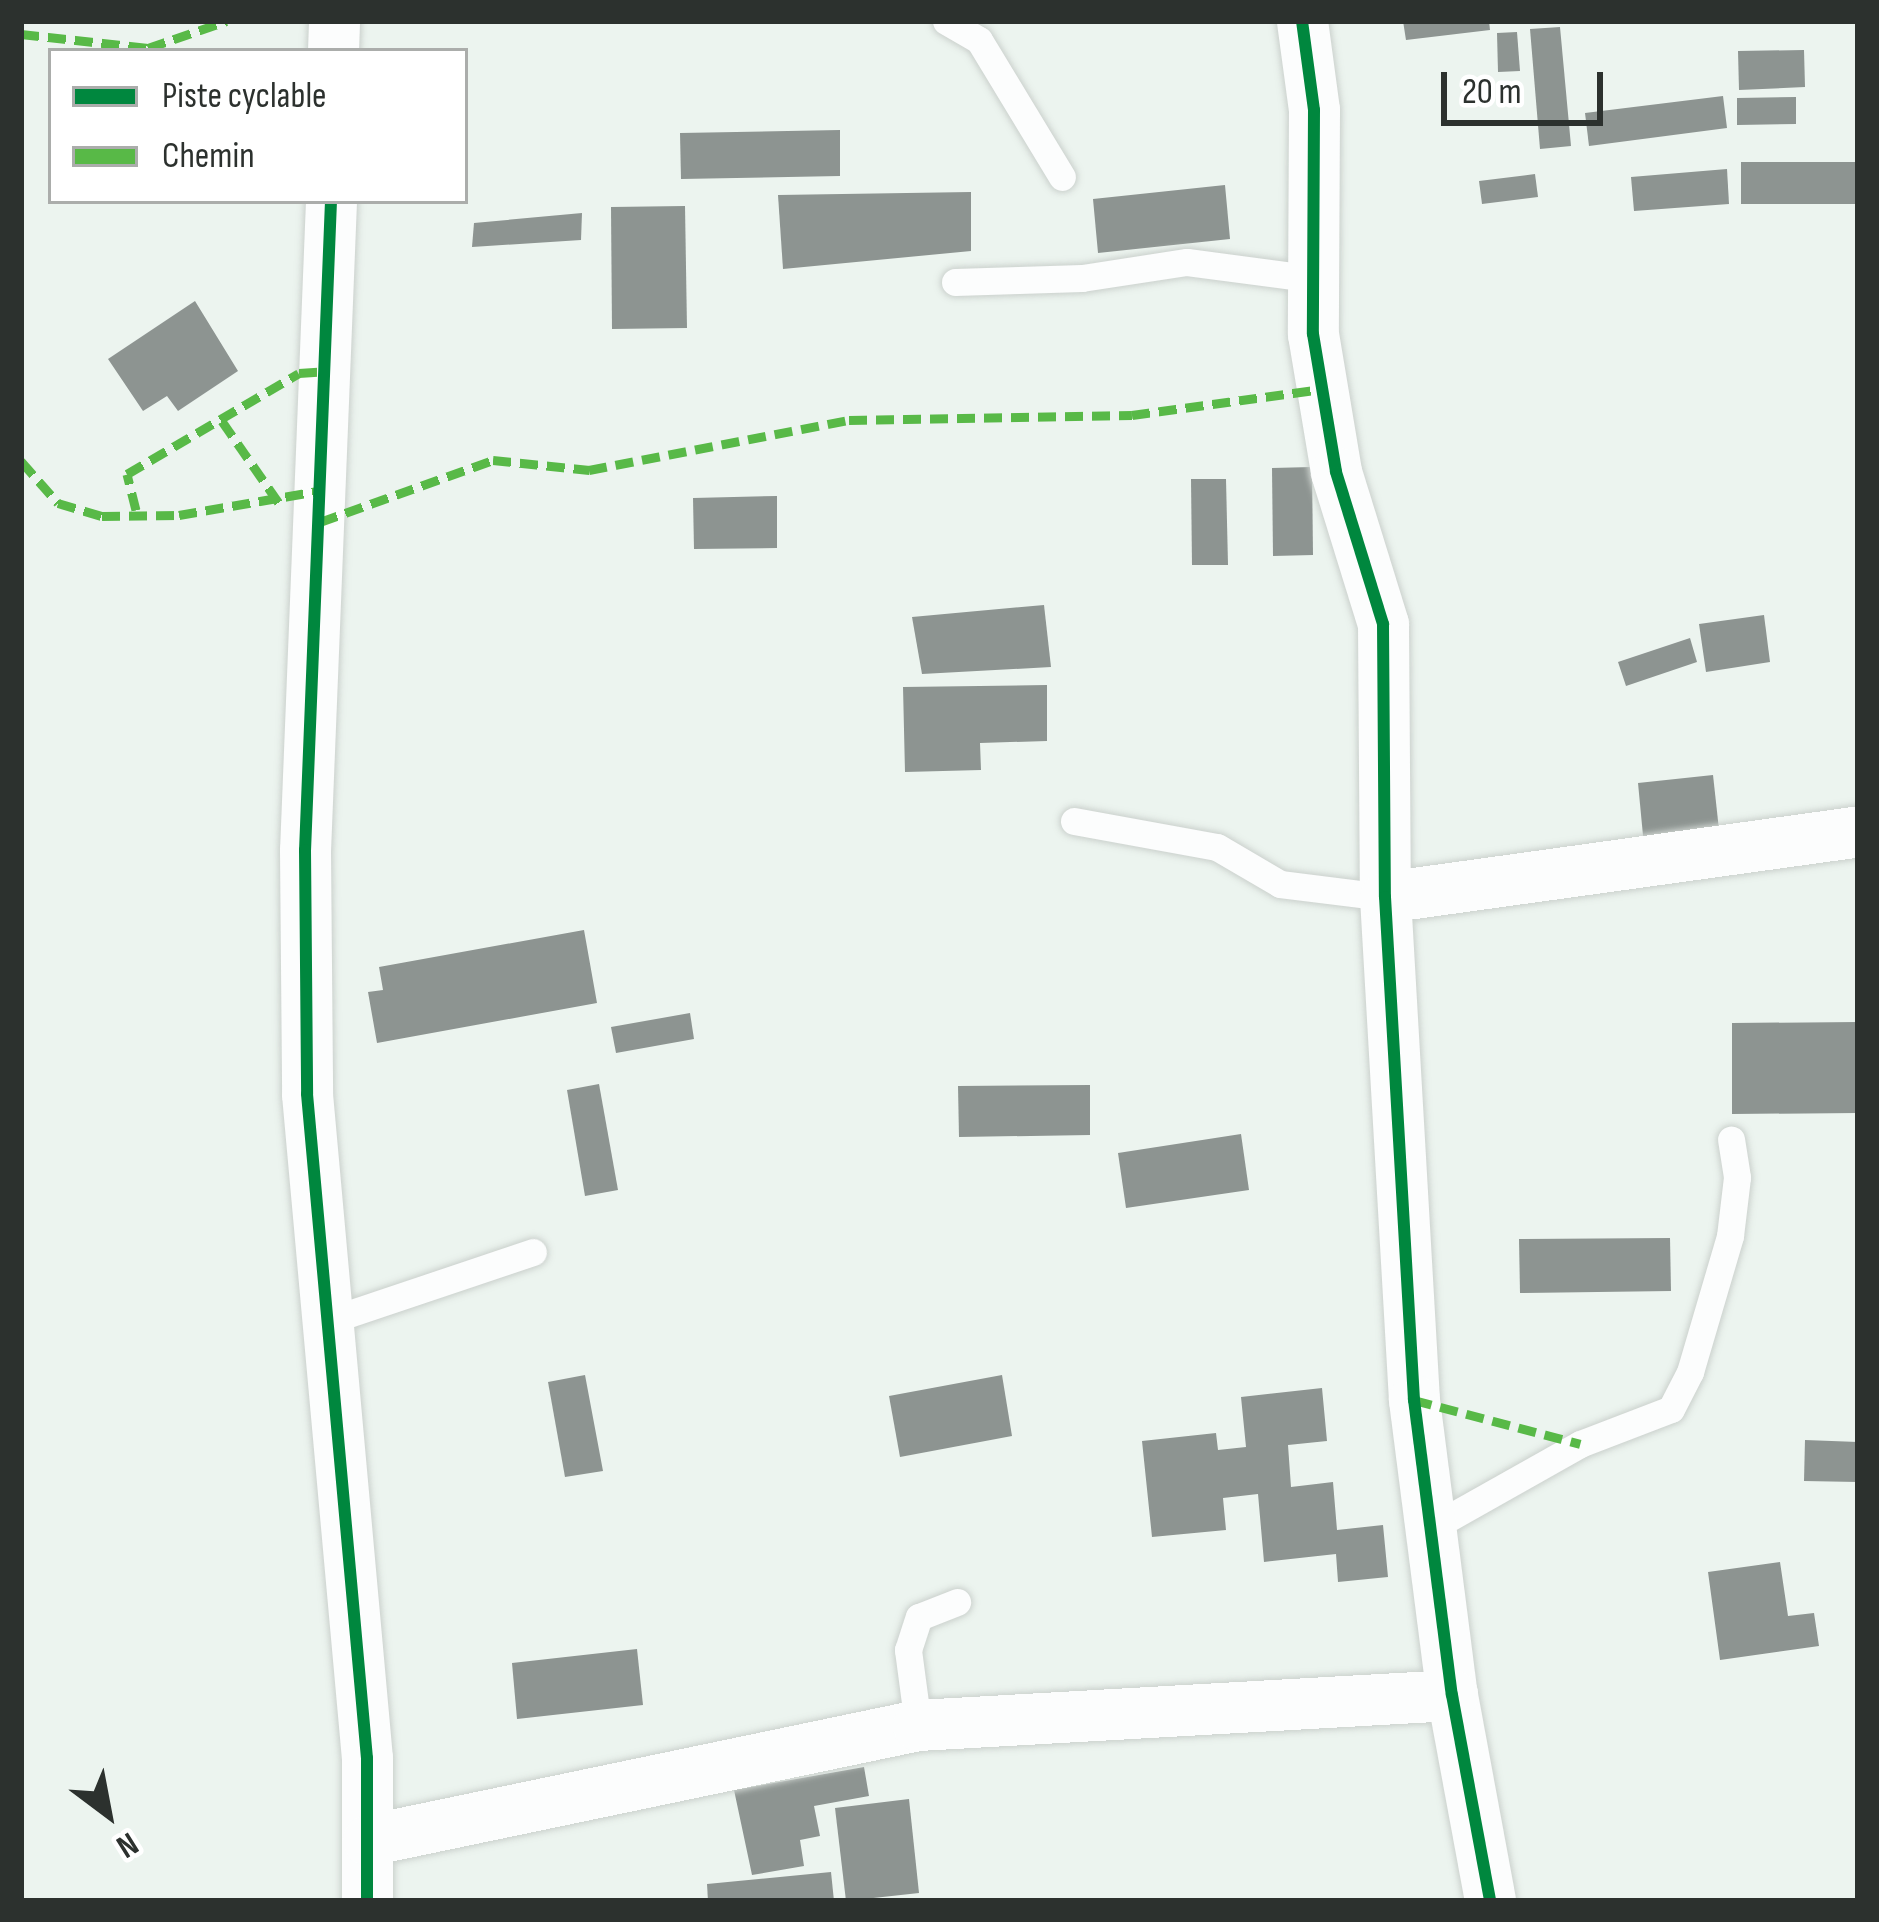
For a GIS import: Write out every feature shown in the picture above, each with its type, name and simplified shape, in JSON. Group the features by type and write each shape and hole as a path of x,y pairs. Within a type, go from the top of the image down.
{"street":[{"path":"1301,21 1314,110 1309,278 1336,472 1382,624 1384,897 1414,1400 1452,1695 1490,1901"},
{"path":"331,204 305,850 307,1094 331,1320 368,1840 367,1901"},
{"path":"1384,897 1858,831"},
{"path":"368,1840 918,1725 1452,1695"}],"lane":[{"path":"946,21 979,40 1062,177"},
{"path":"955,281 1082,278 1187,262 1309,278"},
{"path":"1074,821 1217,847 1280,884 1384,897"},
{"path":"1431,1528 1580,1444 1670,1408 1690,1372 1730,1236 1737,1177 1731,1139"},
{"path":"331,1320 532,1252"},
{"path":"918,1725 908,1650 919,1618 957,1602"}],"building":[{"path":"1403,21 1489,21 1490,30 1406,40"},
{"path":"1560,27 1571,146 1540,149 1530,29"},
{"path":"1517,32 1520,71 1498,72 1497,33"},
{"path":"1804,50 1805,87 1739,90 1738,51"},
{"path":"1723,96 1727,128 1589,146 1585,113"},
{"path":"1796,97 1796,124 1737,125 1737,98"},
{"path":"840,130 840,176 681,179 680,133"},
{"path":"1741,162 1858,162 1858,204 1741,204"},
{"path":"1727,169 1729,204 1634,211 1631,177"},
{"path":"1535,174 1538,197 1482,204 1479,181"},
{"path":"1225,185 1230,239 1098,253 1093,199"},
{"path":"971,192 971,251 783,269 778,195"},
{"path":"685,206 687,328 612,329 611,207"},
{"path":"582,213 581,240 472,247 474,223"},
{"path":"195,301 238,371 178,411 167,396 143,411 108,359"},
{"path":"1312,467 1313,555 1273,556 1272,468"},
{"path":"1191,479 1226,479 1228,565 1192,565"},
{"path":"777,496 777,548 694,549 693,498"},
{"path":"1044,605 1051,667 922,674 912,617"},
{"path":"1764,615 1770,662 1706,672 1699,624"},
{"path":"1690,638 1697,662 1626,686 1618,662"},
{"path":"1047,685 1047,741 980,743 981,770 905,772 903,687"},
{"path":"1713,775 1720,839 1644,846 1638,783"},
{"path":"584,930 597,1003 377,1043 368,992 383,990 379,967"},
{"path":"690,1013 694,1039 616,1053 611,1027"},
{"path":"1858,1022 1858,1113 1732,1114 1732,1023"},
{"path":"599,1084 618,1190 585,1196 567,1090"},
{"path":"1090,1085 1090,1135 959,1137 958,1086"},
{"path":"1241,1134 1249,1190 1126,1208 1118,1153"},
{"path":"1670,1238 1671,1291 1520,1293 1519,1239"},
{"path":"585,1375 603,1471 565,1477 548,1382"},
{"path":"1002,1375 1012,1436 900,1457 889,1396"},
{"path":"1322,1388 1327,1441 1288,1445 1291,1487 1333,1482 1337,1530 1383,1525 1388,1577 1338,1582 1336,1554 1264,1562 1258,1494 1223,1498 1226,1530 1152,1537 1142,1441 1216,1433 1218,1450 1246,1447 1241,1397"},
{"path":"1805,1440 1858,1442 1858,1482 1804,1481"},
{"path":"1780,1562 1788,1616 1814,1613 1819,1646 1720,1660 1708,1572"},
{"path":"637,1649 643,1705 517,1719 512,1663"},
{"path":"864,1767 869,1796 814,1806 820,1836 800,1840 804,1866 752,1875 734,1790"},
{"path":"909,1799 919,1893 846,1901 835,1808"},
{"path":"831,1872 834,1901 708,1901 707,1884"}],"marked path":[{"path":"21,34 148,48 227,21"},
{"path":"136,510 127,474 299,373 329,371"},
{"path":"320,522 493,460 589,470 849,420 1132,415 1322,389"},
{"path":"222,421 279,503"},
{"path":"21,461 58,503 102,516 179,515 324,490"},
{"path":"1414,1400 1580,1444"}],"cycle path":[{"path":"1302,21 1314,110 1313,334 1336,472 1383,624 1385,897 1414,1400 1452,1695 1490,1901"},
{"path":"331,204 305,850 307,1094 367,1758 367,1901"}]}
